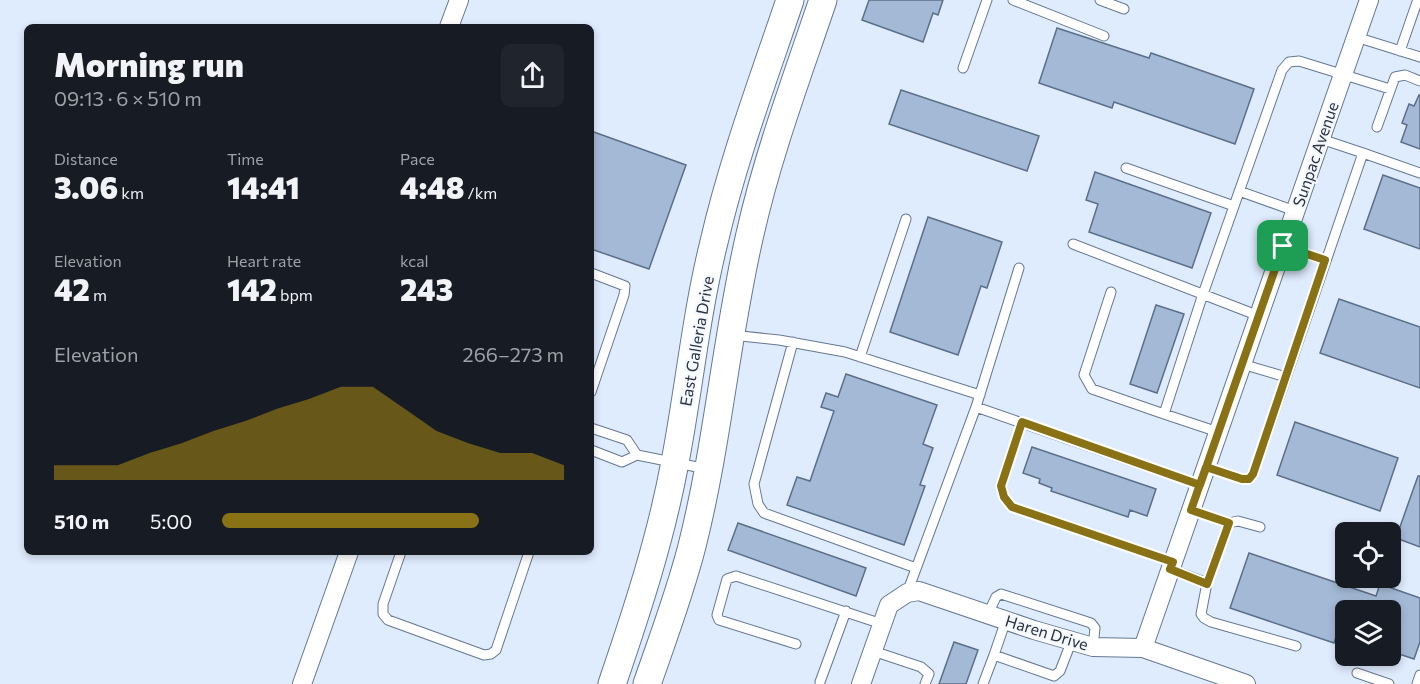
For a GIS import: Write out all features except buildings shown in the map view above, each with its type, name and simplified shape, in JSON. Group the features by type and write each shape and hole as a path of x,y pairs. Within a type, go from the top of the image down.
{"main road":[{"name":"East Galleria Drive","path":"612,684 659,535 675,463 713,244 734,164 790,0"},
{"name":"East Galleria Drive","path":"647,684 681,586 692,545 709,469 730,335 750,232 764,178 823,0"}],"street":[{"path":"450,24 459,0"},
{"name":"Sunpac Avenue","path":"1143,648 1369,0"},
{"path":"302,684 348,555"},
{"path":"861,684 889,605 913,592"},
{"name":"Haren Drive","path":"913,592 1093,646 1143,648 1226,681 1246,684"}],"lane":[{"path":"963,68 987,0"},
{"path":"1013,0 1104,36"},
{"path":"1100,0 1124,9"},
{"path":"1400,51 1418,2"},
{"path":"1356,37 1420,57"},
{"path":"1164,414 1203,294 1282,70 1289,62 1299,61 1390,89"},
{"path":"1377,126 1395,77 1405,75 1420,81"},
{"path":"1321,139 1420,172"},
{"path":"1206,467 1242,479 1249,479 1253,474 1363,153"},
{"path":"1126,168 1234,206"},
{"path":"1239,191 1295,211"},
{"path":"860,357 906,219"},
{"path":"1073,244 1259,316"},
{"path":"1283,246 1325,260"},
{"path":"913,592 916,568 980,395 1019,268"},
{"path":"594,274 625,286 594,383"},
{"path":"1111,292 1084,375 1092,389 1218,432"},
{"path":"730,335 793,342 860,357 980,395"},
{"path":"793,342 753,484 758,504 764,513 916,568"},
{"path":"1242,364 1286,377"},
{"path":"976,406 1200,485"},
{"path":"1022,422 1001,486 1004,497 1012,507 1172,565 1207,584"},
{"path":"594,429 627,440 637,455"},
{"path":"594,451 622,462 637,455 709,469"},
{"path":"1191,510 1229,523 1238,521 1260,527"},
{"path":"1229,523 1207,584 1202,614 1204,618 1247,633 1296,646"},
{"path":"400,555 383,604 383,614 388,620 484,655 496,650 528,555"},
{"path":"796,644 719,620 717,615 727,579 736,576 882,624"},
{"path":"988,614 996,597 1001,594 1090,623 1095,628 1093,646"},
{"path":"820,682 846,611"},
{"path":"983,684 1006,620"},
{"path":"994,655 1054,676 1060,671 1072,640"},
{"path":"873,651 921,667 929,674 925,684"},
{"path":"1357,673 1389,684"},
{"path":"1417,684 1420,675"}],"route":[{"path":"1283,246 1200,485 1022,422 1001,486 1004,497 1012,507 1173,562 1170,569 1207,584 1229,523 1191,510 1206,467 1242,479 1249,479 1253,474 1325,260 1283,246"}]}
